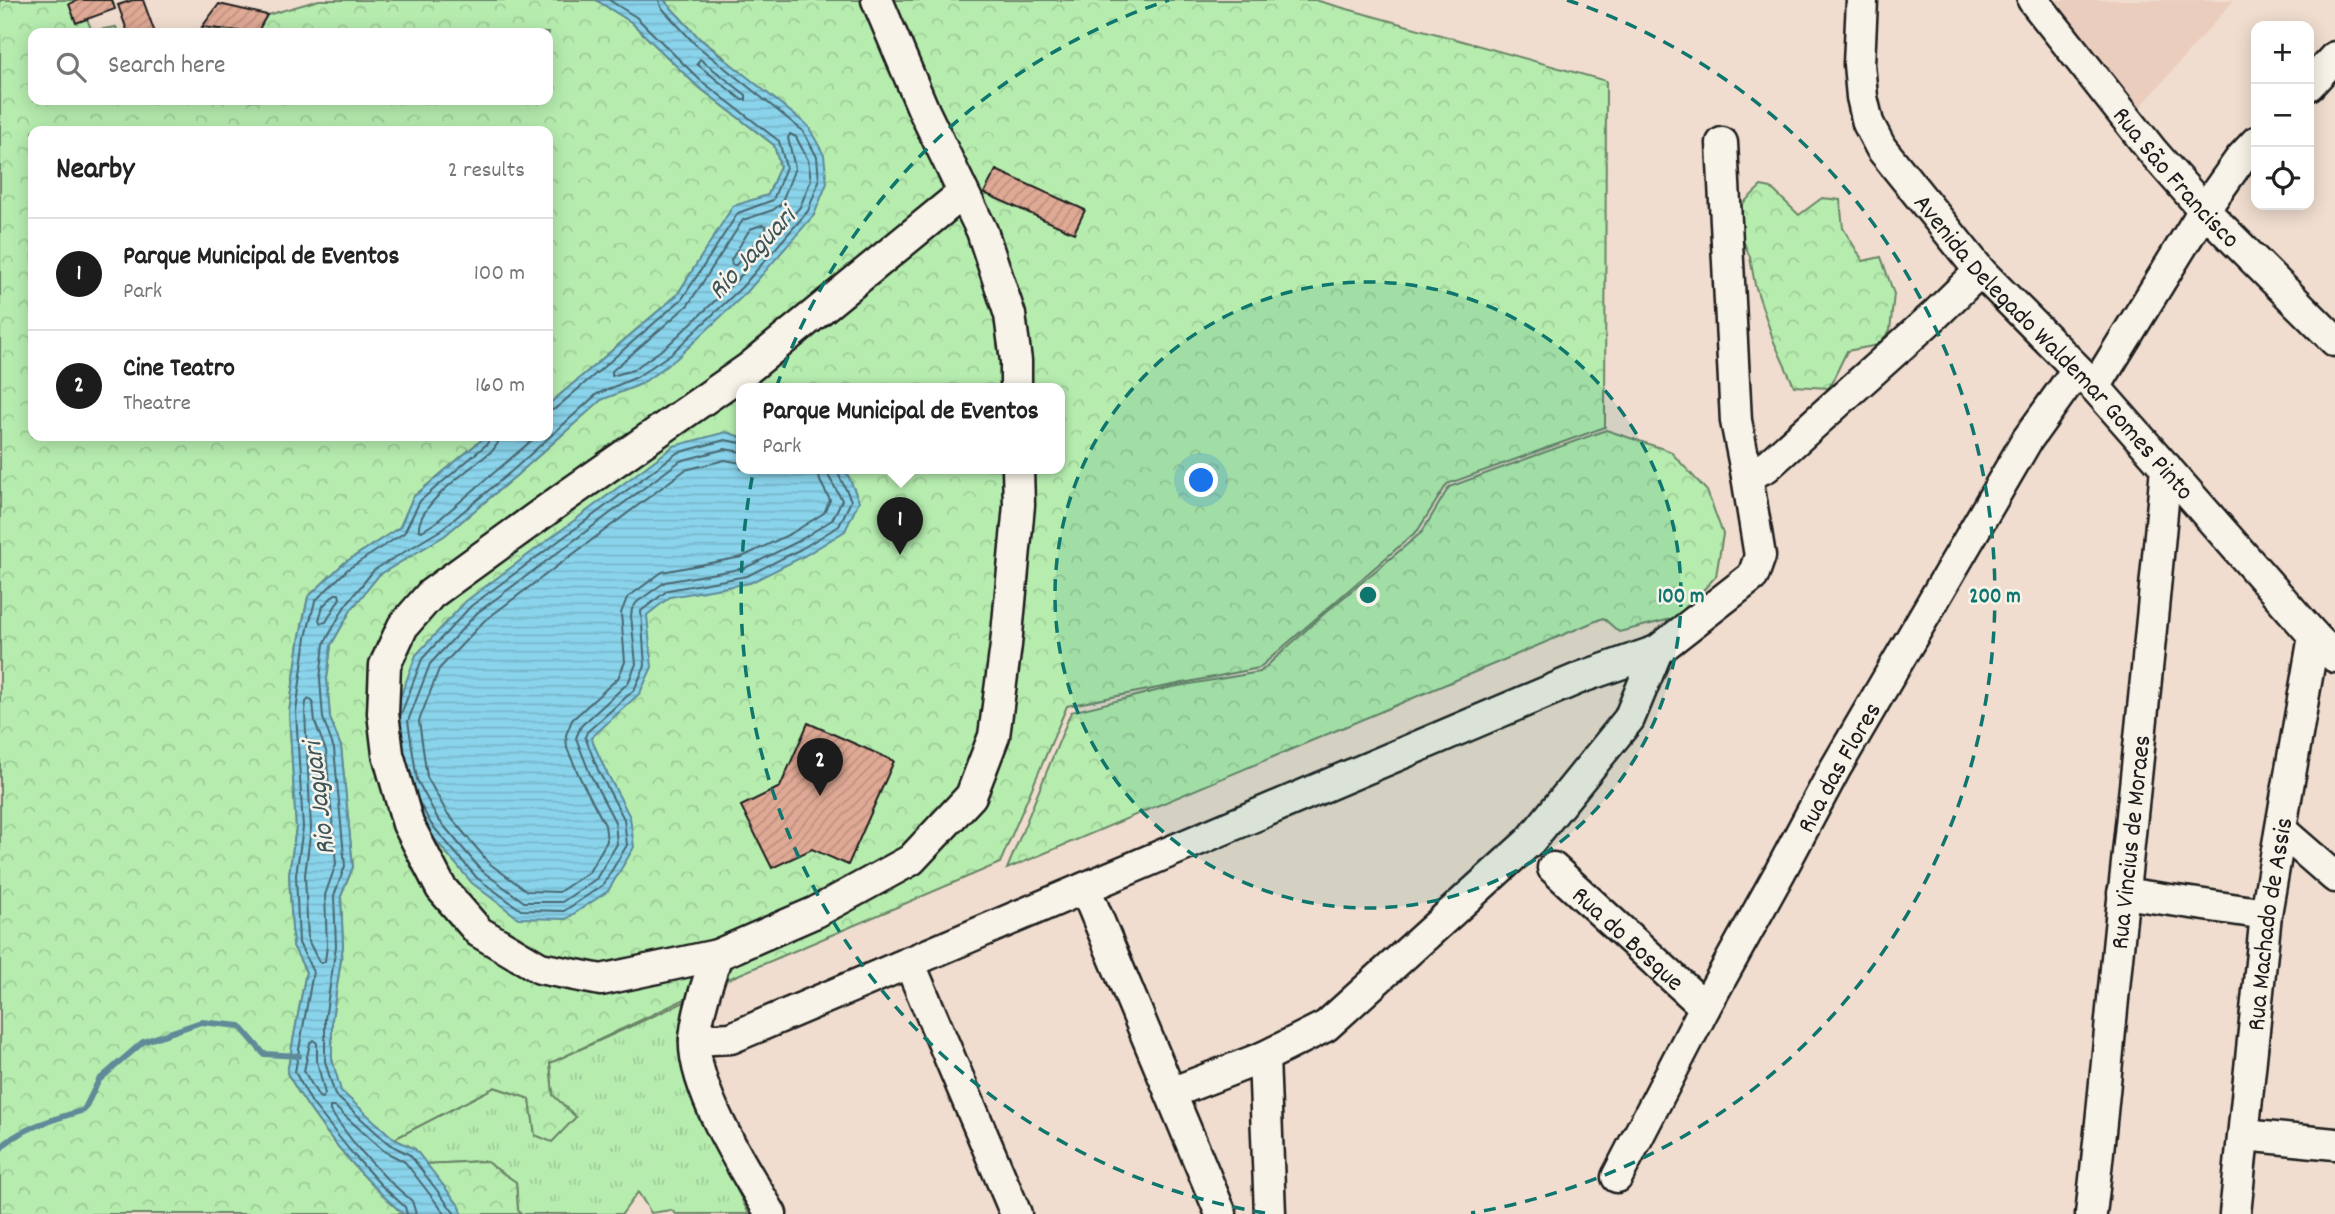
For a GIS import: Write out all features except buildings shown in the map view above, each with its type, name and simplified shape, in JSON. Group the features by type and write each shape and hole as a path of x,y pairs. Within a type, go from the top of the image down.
{"street":[{"path":"877,0 897,52 982,231 1010,315 1016,383"},
{"name":"Avenida Delegado Waldemar Gomes Pinto","path":"1862,0 1859,64 1862,97 1868,124 1881,148 1980,271 2086,378 2335,657"},
{"name":"Rua São Francisco","path":"2033,0 2153,152 2204,210 2335,341"},
{"path":"2310,84 2335,57"},
{"path":"695,1040 731,1038 1582,677 1657,651 1752,576 1760,556 1736,421 1722,143"},
{"name":"Rua das Flores","path":"1617,1177 1705,1007 1842,757 2027,440 2086,378 2251,147"},
{"path":"963,192 749,368 431,594 404,626 385,665 383,713 388,754 408,824 441,888 479,932 540,968 601,980 717,955 816,912 911,860 971,796 994,736 1006,645 1018,505 1018,474"},
{"path":"1747,476 1766,467 1980,271"},
{"name":"Rua Vincius de Moraes","path":"2091,1214 2123,893 2152,641 2166,467"},
{"name":"Rua Machado de Assis","path":"2235,1214 2266,914 2314,636"},
{"path":"1171,1093 1264,1057 1326,1026 1530,841 1629,719 1657,651"},
{"path":"2281,830 2335,877"},
{"name":"Rua do Bosque","path":"1553,868 1705,1007"},
{"path":"1085,888 1221,1214"},
{"path":"2123,893 2266,914"},
{"path":"717,955 703,998 695,1040 699,1070 710,1101 742,1167 771,1214"},
{"path":"909,962 1016,1214"},
{"path":"1264,1057 1270,1214"},
{"path":"2244,1135 2335,1144"}],"shaded area":[{"path":"2047,0 2234,0 2139,109"}],"green space":[{"path":"0,0 79,0 91,28 28,28 28,105 553,105 553,28 223,28 319,0 596,0 631,22 696,85 774,145 780,166 768,195 733,207 677,295 553,401 553,126 28,126 28,441 480,441 413,497 400,527 344,563 308,597 289,712 296,828 289,874 293,945 306,972 287,1073 339,1148 403,1214 0,1214"},
{"path":"664,0 1315,0 1606,81 1605,427 1447,484 1418,530 1259,668 1067,706 1000,863 719,983 550,1063 553,1095 576,1117 552,1142 535,1135 530,1099 495,1087 394,1139 340,1091 332,1059 332,1019 343,946 341,896 353,867 341,747 330,718 327,679 331,645 351,610 379,575 444,536 601,400 641,384 814,215 723,56 699,38"},
{"path":"1761,186 1771,188 1799,215 1822,198 1840,200 1843,228 1863,261 1881,257 1894,294 1890,330 1878,345 1847,351 1829,388 1794,386 1774,342 1755,285 1750,257 1734,221 1740,206"},
{"path":"1606,430 1670,451 1707,491 1723,534 1716,576 1679,617 1619,632 1603,618 1007,869 1071,712 1172,687 1260,672 1326,612 1422,532 1449,487"},
{"path":"691,999 699,1114 749,1214 676,1214 671,1210 651,1213 638,1192 622,1214 521,1214 518,1210 516,1182 485,1161 426,1164 415,1149 394,1139 494,1087 530,1099 535,1135 553,1095 550,1063"},
{"path":"485,1161 516,1182 518,1210 521,1214 462,1214 460,1207 426,1164"}],"water":[{"name":"Rio Jaguari","path":"596,0 664,0 699,38 808,126 824,155 827,183 814,215 747,292 676,359 641,384 601,400 444,536 379,575 351,610 331,645 327,679 330,718 341,747 353,867 341,896 343,946 332,1019 332,1059 341,1091 394,1139 415,1149 460,1207 462,1214 403,1214 339,1148 287,1073 306,972 293,946 289,874 296,828 289,712 300,636 308,597 344,563 400,527 413,497 480,441 553,441 553,401 677,295 733,206 768,195 780,166 774,145 696,85 631,22"},
{"path":"726,432 736,435 736,474 847,474 859,501 845,531 804,556 750,583 670,597 647,615 652,667 640,693 591,738 630,817 634,847 608,891 566,919 518,918 472,883 425,828 402,785 392,719 416,655 466,601 674,446"}],"waterway":[{"path":"0,1149 27,1130 84,1110 99,1080 143,1042 201,1022 240,1026 264,1054 299,1056"}],"place":[{"name":"Parque Municipal de Eventos","path":"900,555"},
{"name":"Cine Teatro","path":"820,796"}]}
